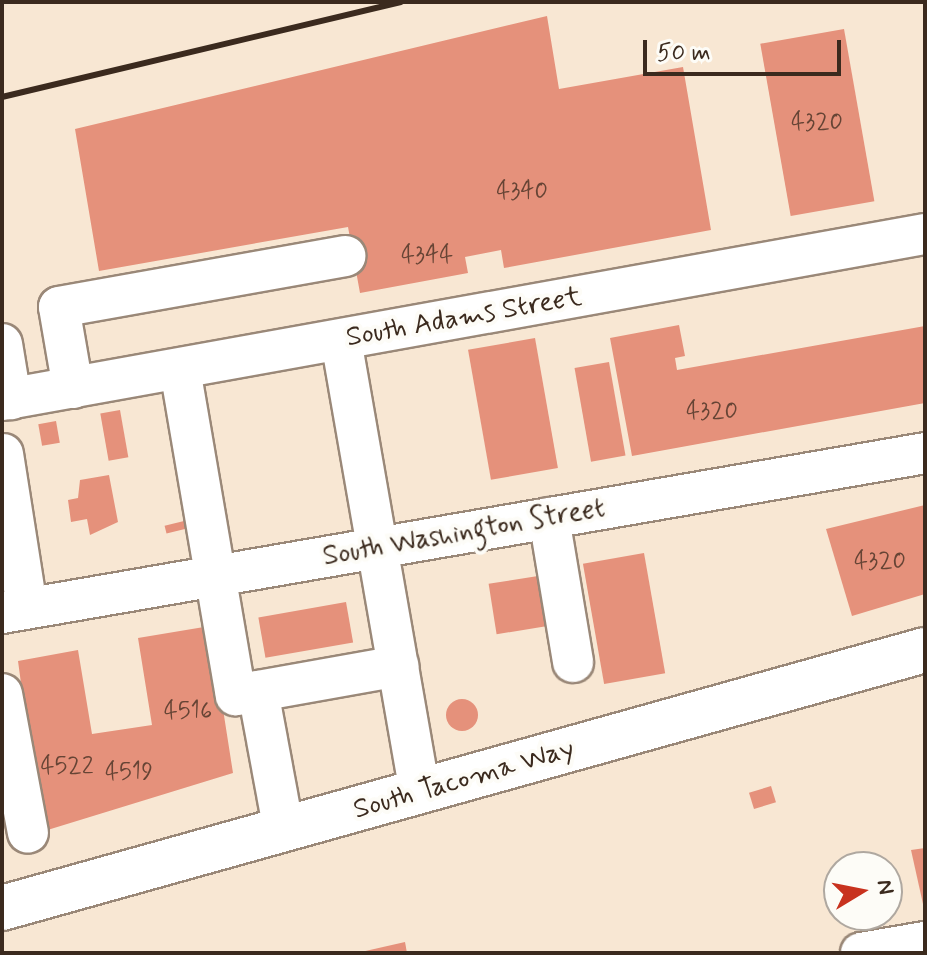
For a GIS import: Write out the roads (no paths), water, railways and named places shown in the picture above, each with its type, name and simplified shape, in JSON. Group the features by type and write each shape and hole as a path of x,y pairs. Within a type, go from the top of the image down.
{"main road":[{"name":"South Tacoma Way","path":"2,908 925,650"}],"street":[{"name":"South Adams Street","path":"7,400 925,234"},
{"path":"73,388 59,307 346,256"},
{"path":"341,340 420,792"},
{"path":"2,344 7,400"},
{"path":"180,369 236,695 398,666"},
{"name":"South Washington Street","path":"15,610 925,453"},
{"path":"3,454 15,610"},
{"path":"549,518 573,662"},
{"path":"258,691 284,831"},
{"path":"2,694 28,833"},
{"path":"861,953 925,942"}],"railway":[{"path":"2,97 401,2"}]}
